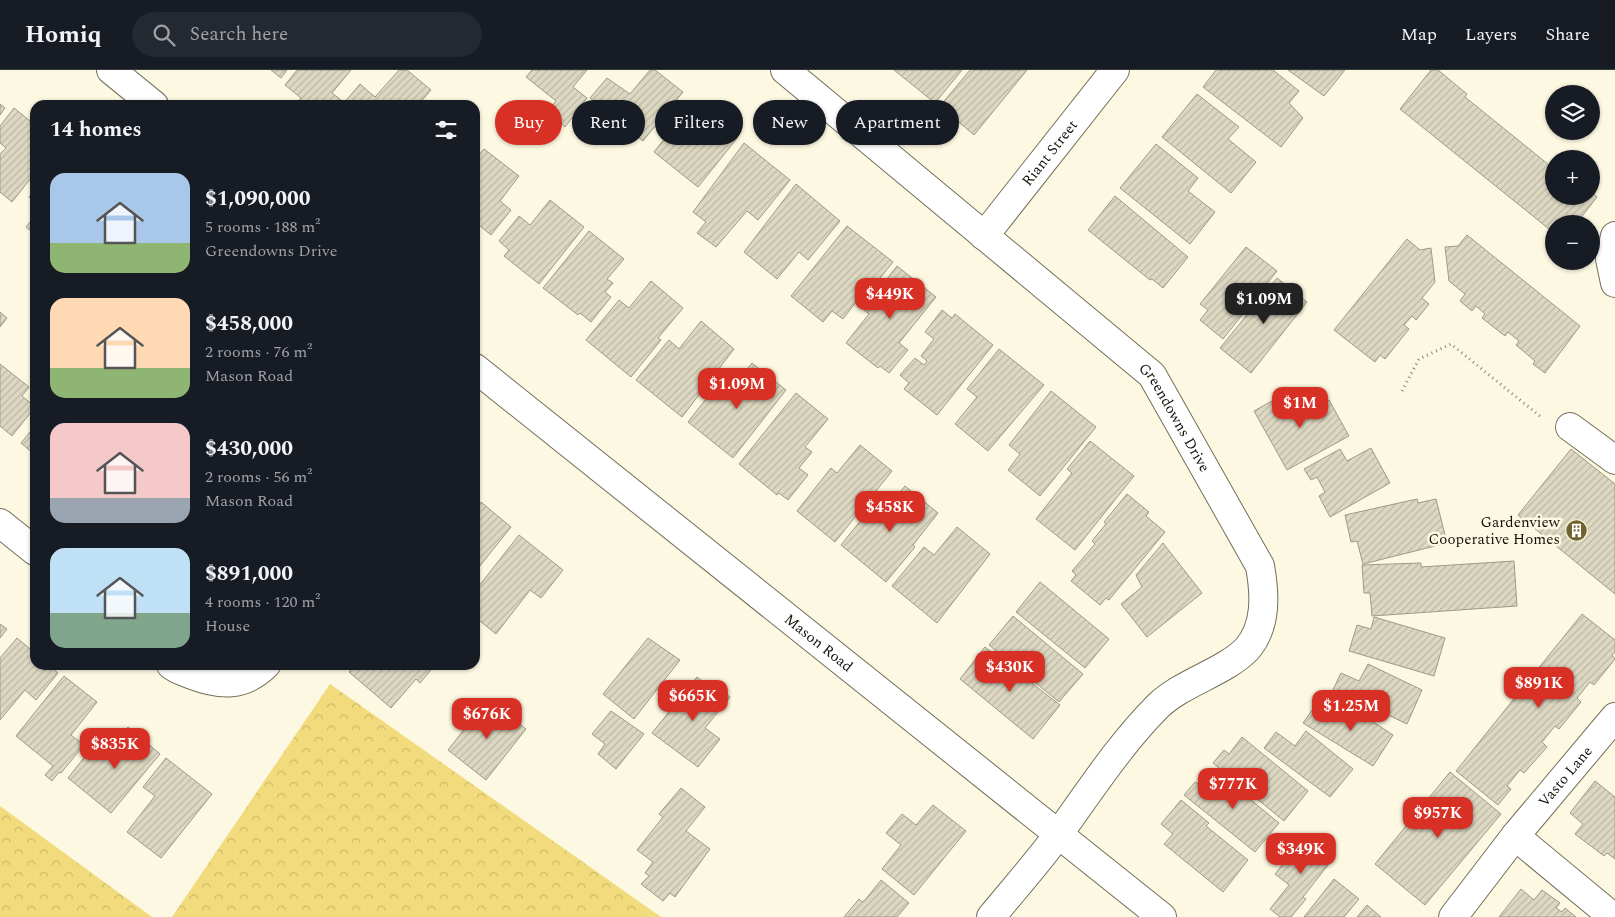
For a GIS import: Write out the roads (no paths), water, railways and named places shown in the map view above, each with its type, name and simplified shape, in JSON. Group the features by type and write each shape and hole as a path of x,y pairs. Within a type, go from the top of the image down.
{"street":[{"path":"111,70 148,100"},
{"name":"Greendowns Drive","path":"785,70 1152,375 1260,566 1263,583 1262,618 1257,632 1246,649 1224,665 1190,682 1159,705 1116,757 1059,834 991,917"},
{"name":"Riant Street","path":"984,236 1116,70"},
{"path":"1615,236 1610,259 1615,283"},
{"name":"Mason Road","path":"480,378 1162,917"},
{"path":"1570,427 1615,460"},
{"path":"0,523 30,547"},
{"path":"182,670 210,682 235,683 254,677 261,670"},
{"name":"Vasto Lane","path":"1453,917 1515,836 1615,717"},
{"path":"1515,836 1613,917"}],"place":[{"name":"Gardenview Cooperative Homes","path":"1576,531"}]}
